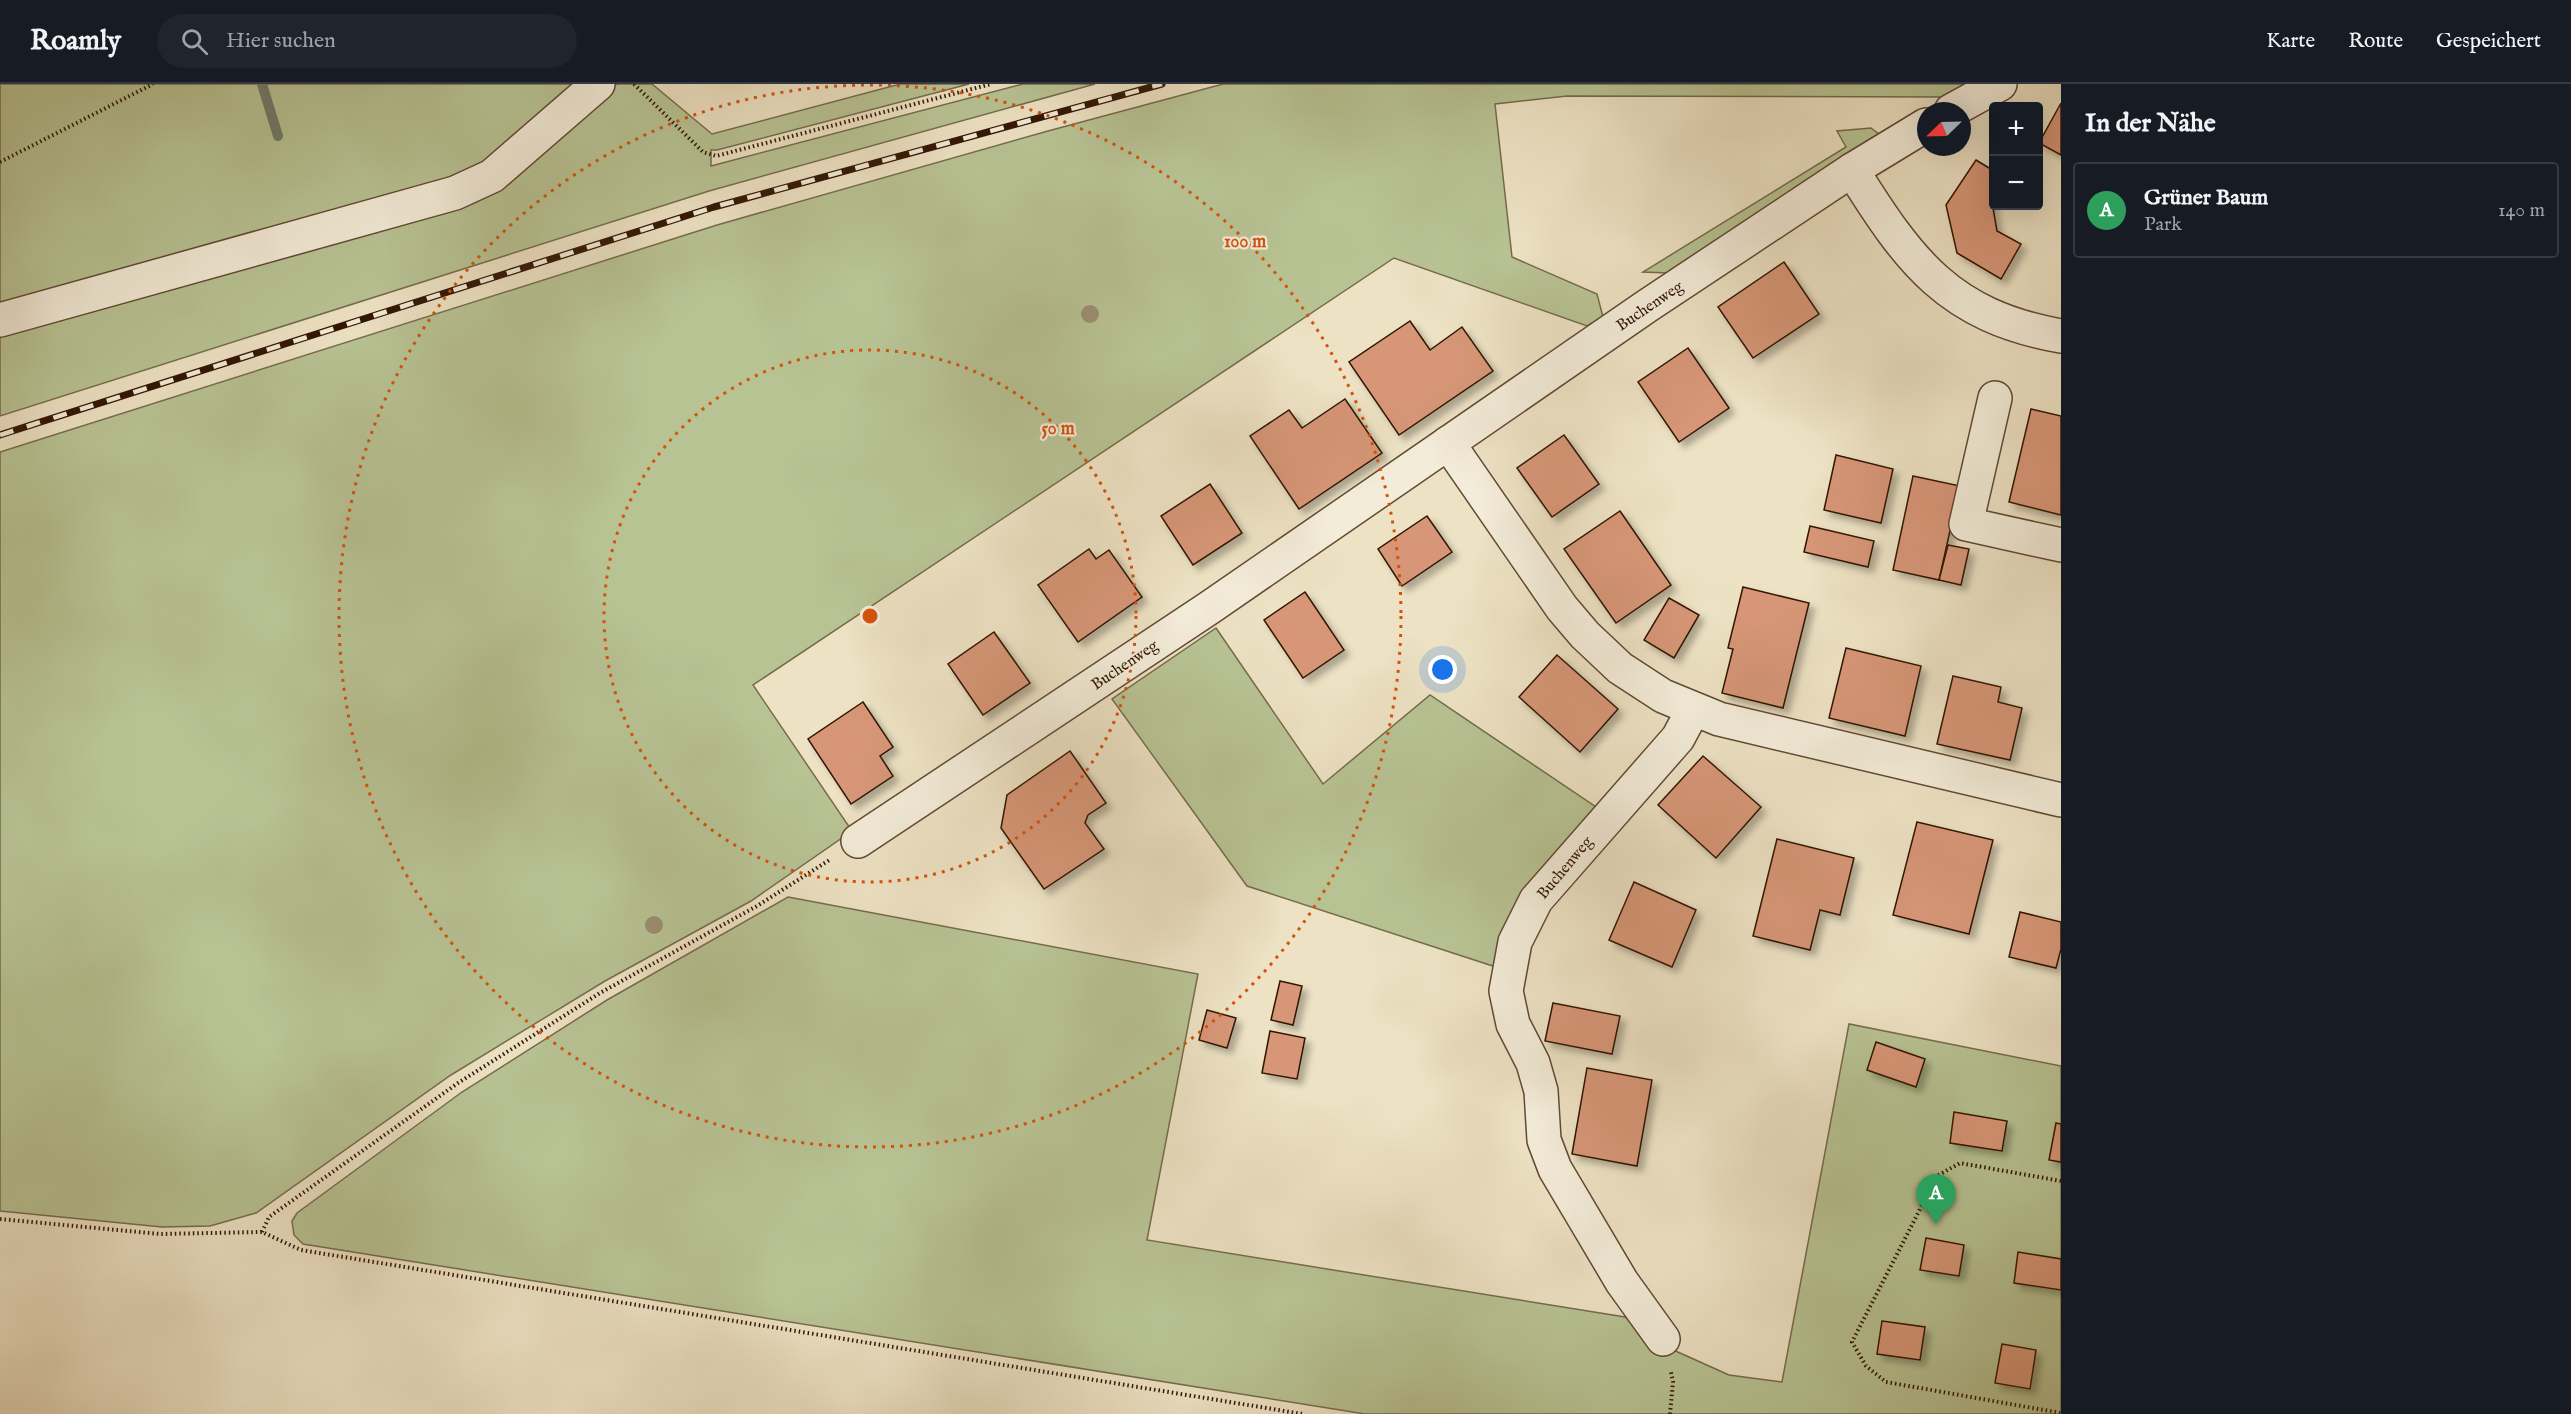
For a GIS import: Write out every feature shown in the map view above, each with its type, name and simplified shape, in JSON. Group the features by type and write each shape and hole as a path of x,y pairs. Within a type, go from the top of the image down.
{"street":[{"path":"0,320 455,194 492,176 598,84"},
{"path":"1967,102 2000,84"},
{"name":"Buchenweg","path":"858,841 1209,608 1638,312 1852,170 1917,130"},
{"path":"1852,170 1888,228 1920,267 1954,296 1998,318 2038,332 2061,336"},
{"path":"1995,398 1966,524 2061,545"},
{"path":"1448,444 1562,608 1585,635 1620,668 1663,696 1719,719 2061,800"},
{"name":"Buchenweg","path":"1663,1339 1622,1282 1555,1169 1544,1140 1541,1091 1533,1063 1513,1024 1506,991 1515,942 1536,900 1678,738 1693,710"}],"path":[{"path":"0,162 153,84"},
{"path":"634,84 703,152 716,156 991,84"},
{"path":"262,1232 269,1216 458,1083 600,993 757,906 858,841"},
{"path":"2061,1181 1960,1163 1937,1176 1852,1342 1866,1366 1886,1382 2061,1413"},
{"path":"0,1219 160,1234 262,1232 301,1250 1303,1414"},
{"path":"1663,1339 1673,1382 1670,1414"}],"green space":[{"path":"0,84 578,84 488,163 452,181 0,306"},
{"path":"617,84 652,84 712,134 900,84 969,84 711,150 711,166 1023,84 1095,84 709,191 0,416 0,333 499,187"},
{"path":"1223,84 1970,84 1946,97 1567,96 1495,104 1512,257 1597,294 1603,317 1587,326 1394,258 753,685 852,831 751,901 605,981 451,1075 256,1213 210,1226 162,1227 0,1211 0,452 717,225"},
{"path":"1871,128 1879,134 1670,273 1643,272 1846,147 1837,131"},
{"path":"1216,628 1323,784 1430,695 1602,811 1499,968 1247,886 1112,699"},
{"path":"788,897 1198,974 1147,1240 1625,1317 1660,1344 1729,1375 1782,1382 1849,1024 2061,1066 2061,1414 1365,1414 303,1244 294,1235 292,1221 297,1213 462,1092 607,1000"}],"building":[{"path":"2061,103 2061,155 2043,145 2043,136"},
{"path":"1976,160 1989,168 1989,210 1993,210 1997,231 2021,244 2001,279 1957,253 1946,205"},
{"path":"1784,262 1819,314 1753,358 1718,307"},
{"path":"1410,321 1430,350 1462,327 1493,371 1399,435 1349,362"},
{"path":"1688,348 1729,408 1679,442 1638,382"},
{"path":"1345,399 1382,453 1299,509 1250,436 1289,410 1302,428"},
{"path":"2031,409 2061,416 2061,515 2009,502"},
{"path":"1564,435 1599,484 1552,517 1517,468"},
{"path":"1836,455 1893,469 1881,523 1824,510"},
{"path":"1913,476 1960,486 1939,580 1893,570"},
{"path":"1210,484 1242,533 1193,565 1161,516"},
{"path":"1620,511 1671,585 1616,623 1564,549"},
{"path":"1427,516 1452,552 1402,586 1378,549"},
{"path":"1810,526 1874,541 1868,567 1804,552"},
{"path":"1948,545 1969,549 1961,585 1939,580"},
{"path":"1089,549 1096,559 1109,550 1142,597 1078,642 1038,585"},
{"path":"1743,587 1809,603 1783,708 1722,693 1733,649 1728,648"},
{"path":"1305,592 1344,650 1303,678 1264,620"},
{"path":"1669,598 1699,615 1674,658 1644,640"},
{"path":"994,632 1030,683 983,715 948,664"},
{"path":"1846,648 1921,666 1905,736 1829,718"},
{"path":"1557,655 1618,709 1580,752 1519,697"},
{"path":"1953,676 2001,687 1998,702 2022,708 2010,760 1937,744"},
{"path":"863,702 893,747 880,756 893,776 851,804 808,739"},
{"path":"1070,751 1106,803 1088,815 1085,823 1104,849 1044,889 1001,828 1007,795"},
{"path":"1703,756 1761,807 1716,858 1658,805"},
{"path":"1917,822 1993,840 1969,934 1893,915"},
{"path":"1777,839 1854,858 1840,915 1820,910 1810,950 1753,936"},
{"path":"1634,882 1696,910 1672,967 1609,940"},
{"path":"2020,912 2061,922 2061,949 2056,968 2009,957"},
{"path":"1280,981 1302,986 1293,1025 1271,1020"},
{"path":"1553,1003 1620,1016 1612,1054 1545,1041"},
{"path":"1207,1010 1236,1018 1227,1048 1199,1040"},
{"path":"1270,1031 1305,1038 1297,1079 1262,1073"},
{"path":"1876,1042 1925,1059 1916,1087 1867,1070"},
{"path":"1587,1068 1652,1080 1637,1166 1572,1154"},
{"path":"1954,1112 2007,1121 2002,1151 1950,1143"},
{"path":"2056,1123 2061,1124 2061,1162 2049,1160"},
{"path":"1926,1238 1964,1245 1959,1276 1920,1270"},
{"path":"2018,1252 2061,1259 2061,1290 2014,1283"},
{"path":"1882,1321 1925,1327 1920,1360 1877,1354"},
{"path":"2002,1344 2036,1350 2030,1389 1995,1383"}],"waterway":[{"path":"262,84 278,136"}],"railway":[{"path":"0,435 714,207 1162,84"}],"place":[{"name":"Grüner Baum","path":"1936,1224"}]}
